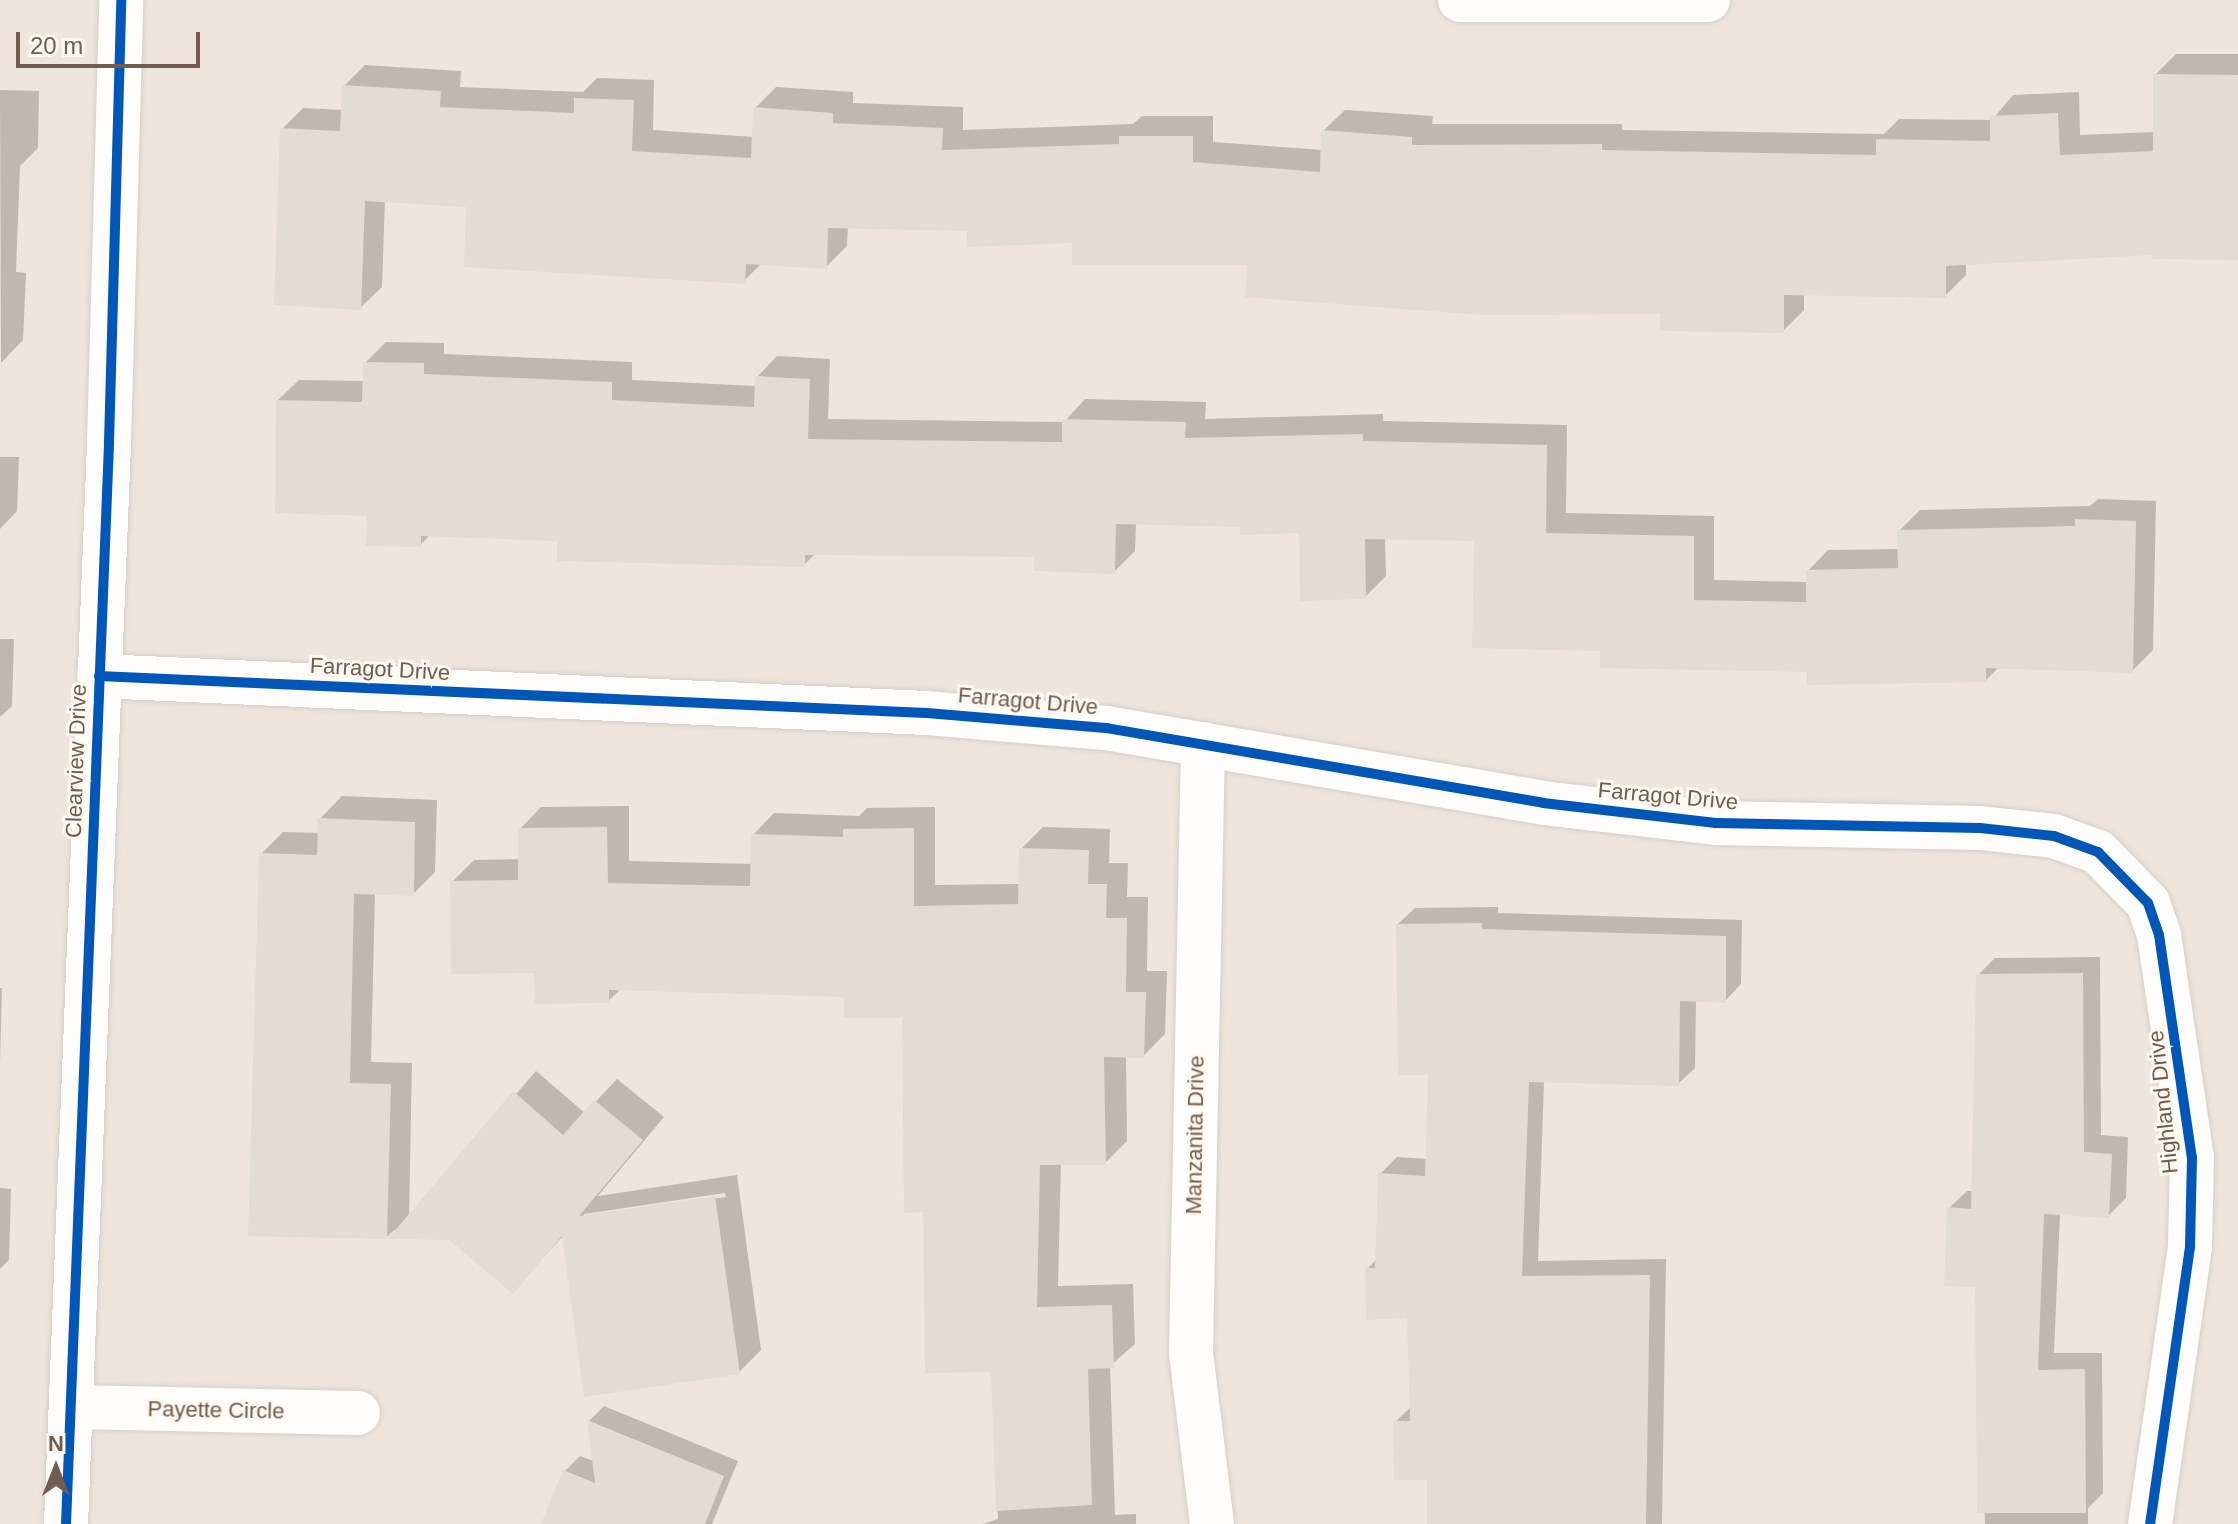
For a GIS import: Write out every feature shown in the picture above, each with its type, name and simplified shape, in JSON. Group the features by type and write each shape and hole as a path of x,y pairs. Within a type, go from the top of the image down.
{"street":[{"name":"Clearview Drive","path":"66,1524 74,1407 121,0"},
{"path":"1460,0 1708,0"},
{"name":"Farragot Drive","path":"99,676 926,713 1106,728 1606,811 1716,823 1946,829"},
{"name":"Manzanita Drive","path":"1203,744 1191,1353 1212,1524"},
{"name":"Highland Drive","path":"1946,829 2054,836 2098,852 2148,903 2159,935 2172,1006 2191,1187 2190,1247 2150,1524"},
{"name":"Payette Circle","path":"74,1407 358,1413"}],"shaded area":[{"path":"0,0 2238,0 2238,1524 0,1524"}],"building":[{"path":"2153,74 2238,75 2238,260 2152,259 2152,255 1946,266 1946,298 1784,295 1784,333 1660,331 1660,314 1483,315 1245,297 1247,265 1072,265 1072,243 967,247 967,231 828,228 827,269 746,264 745,284 464,267 466,207 365,201 361,310 274,305 280,128 340,131 342,85 441,91 440,107 574,113 574,98 634,100 632,151 751,158 753,107 833,113 833,123 943,128 942,150 1119,144 1119,136 1193,136 1193,162 1320,172 1321,130 1412,137 1412,145 1602,144 1602,150 1876,155 1876,139 1990,141 1990,116 2058,113 2060,155 2153,151"},
{"path":"363,362 424,363 424,374 612,382 612,400 754,407 755,376 810,379 808,439 1062,442 1062,419 1186,422 1185,438 1363,434 1363,441 1547,445 1546,533 1694,536 1694,600 1806,602 1806,570 1898,568 1897,530 2075,526 2075,519 2136,521 2133,673 1986,668 1986,682 1807,685 1807,672 1600,668 1600,651 1472,648 1474,541 1365,539 1366,599 1300,601 1299,533 1240,535 1240,527 1116,524 1115,574 1034,571 1034,557 805,555 805,567 557,561 557,541 421,536 421,547 366,546 367,516 275,513 276,400 362,402"},
{"path":"318,818 415,822 414,896 354,894 350,1083 391,1084 387,1239 248,1236 259,853 317,855"},
{"path":"607,827 608,883 750,886 751,834 843,837 843,829 914,828 914,906 1018,904 1019,848 1089,850 1088,884 1107,884 1106,918 1127,918 1126,992 1146,992 1144,1058 1104,1057 1106,1165 1040,1165 1037,1307 1112,1305 1114,1368 1088,1369 1092,1505 996,1511 991,1372 925,1373 923,1212 904,1213 902,1018 844,1018 844,997 609,990 609,1003 535,1004 534,973 451,974 450,881 518,880 518,828"},
{"path":"1482,923 1482,929 1726,936 1726,1003 1680,1001 1679,1086 1529,1082 1522,1276 1650,1275 1646,1524 1427,1524 1427,1480 1394,1480 1393,1421 1410,1421 1407,1318 1366,1320 1365,1268 1375,1268 1378,1173 1425,1176 1428,1075 1398,1075 1396,924"},
{"path":"2083,973 2084,1152 2112,1154 2109,1218 2044,1214 2038,1370 2085,1369 2086,1513 1977,1513 1975,1287 1944,1286 1947,1207 1971,1209 1976,974"},
{"path":"513,1091 563,1135 594,1100 643,1140 579,1216 715,1196 740,1374 584,1397 562,1236 513,1294 449,1240 388,1239"},
{"path":"587,1420 724,1476 705,1524 541,1524 563,1470 595,1483"}],"cycle path":[{"path":"66,1524 109,442 121,0"},
{"path":"99,676 926,713 1106,728 1543,803 1716,823 1980,828 2054,836 2098,852 2148,903 2159,935 2192,1158 2190,1247 2150,1524"}]}
